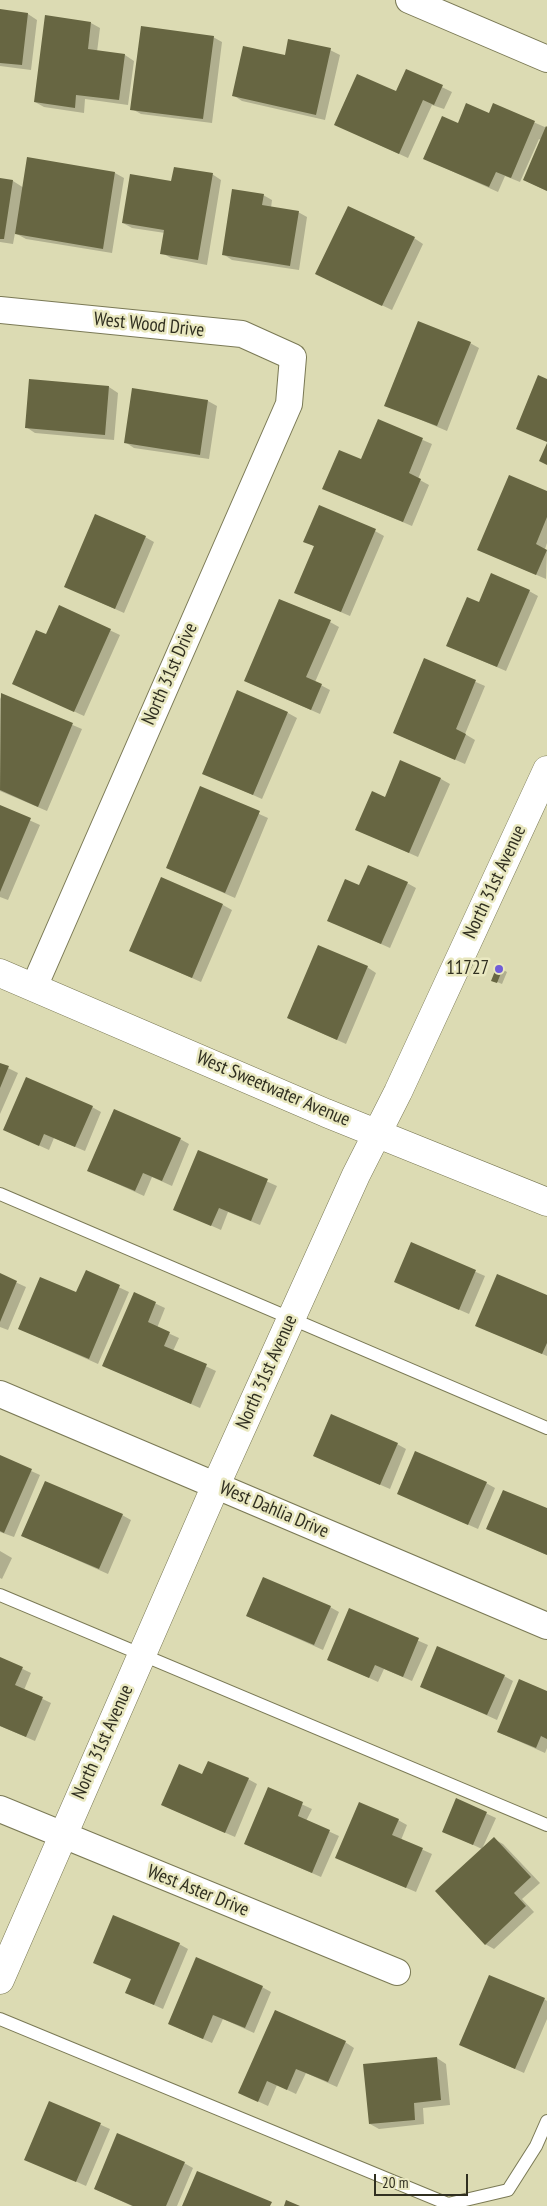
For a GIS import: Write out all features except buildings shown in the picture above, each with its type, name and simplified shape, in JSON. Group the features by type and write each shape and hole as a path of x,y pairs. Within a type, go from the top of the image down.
{"street":[{"path":"409,0 547,59"},
{"name":"West Wood Drive","path":"0,310 242,334 293,357"},
{"name":"North 31st Drive","path":"34,987 289,404 293,357"},
{"name":"North 31st Avenue","path":"0,1980 141,1655 291,1319 547,770"},
{"name":"West Sweetwater Avenue","path":"0,973 326,1113 547,1202"},
{"name":"West Dahlia Drive","path":"0,1394 547,1626"},
{"name":"West Aster Drive","path":"0,1809 397,1972"}],"lane":[{"path":"0,1194 547,1428"},
{"path":"0,1595 547,1825"},
{"path":"0,2019 448,2204 508,2190 536,2146 547,2121"}],"place":[{"name":"11727","path":"499,969"}]}
